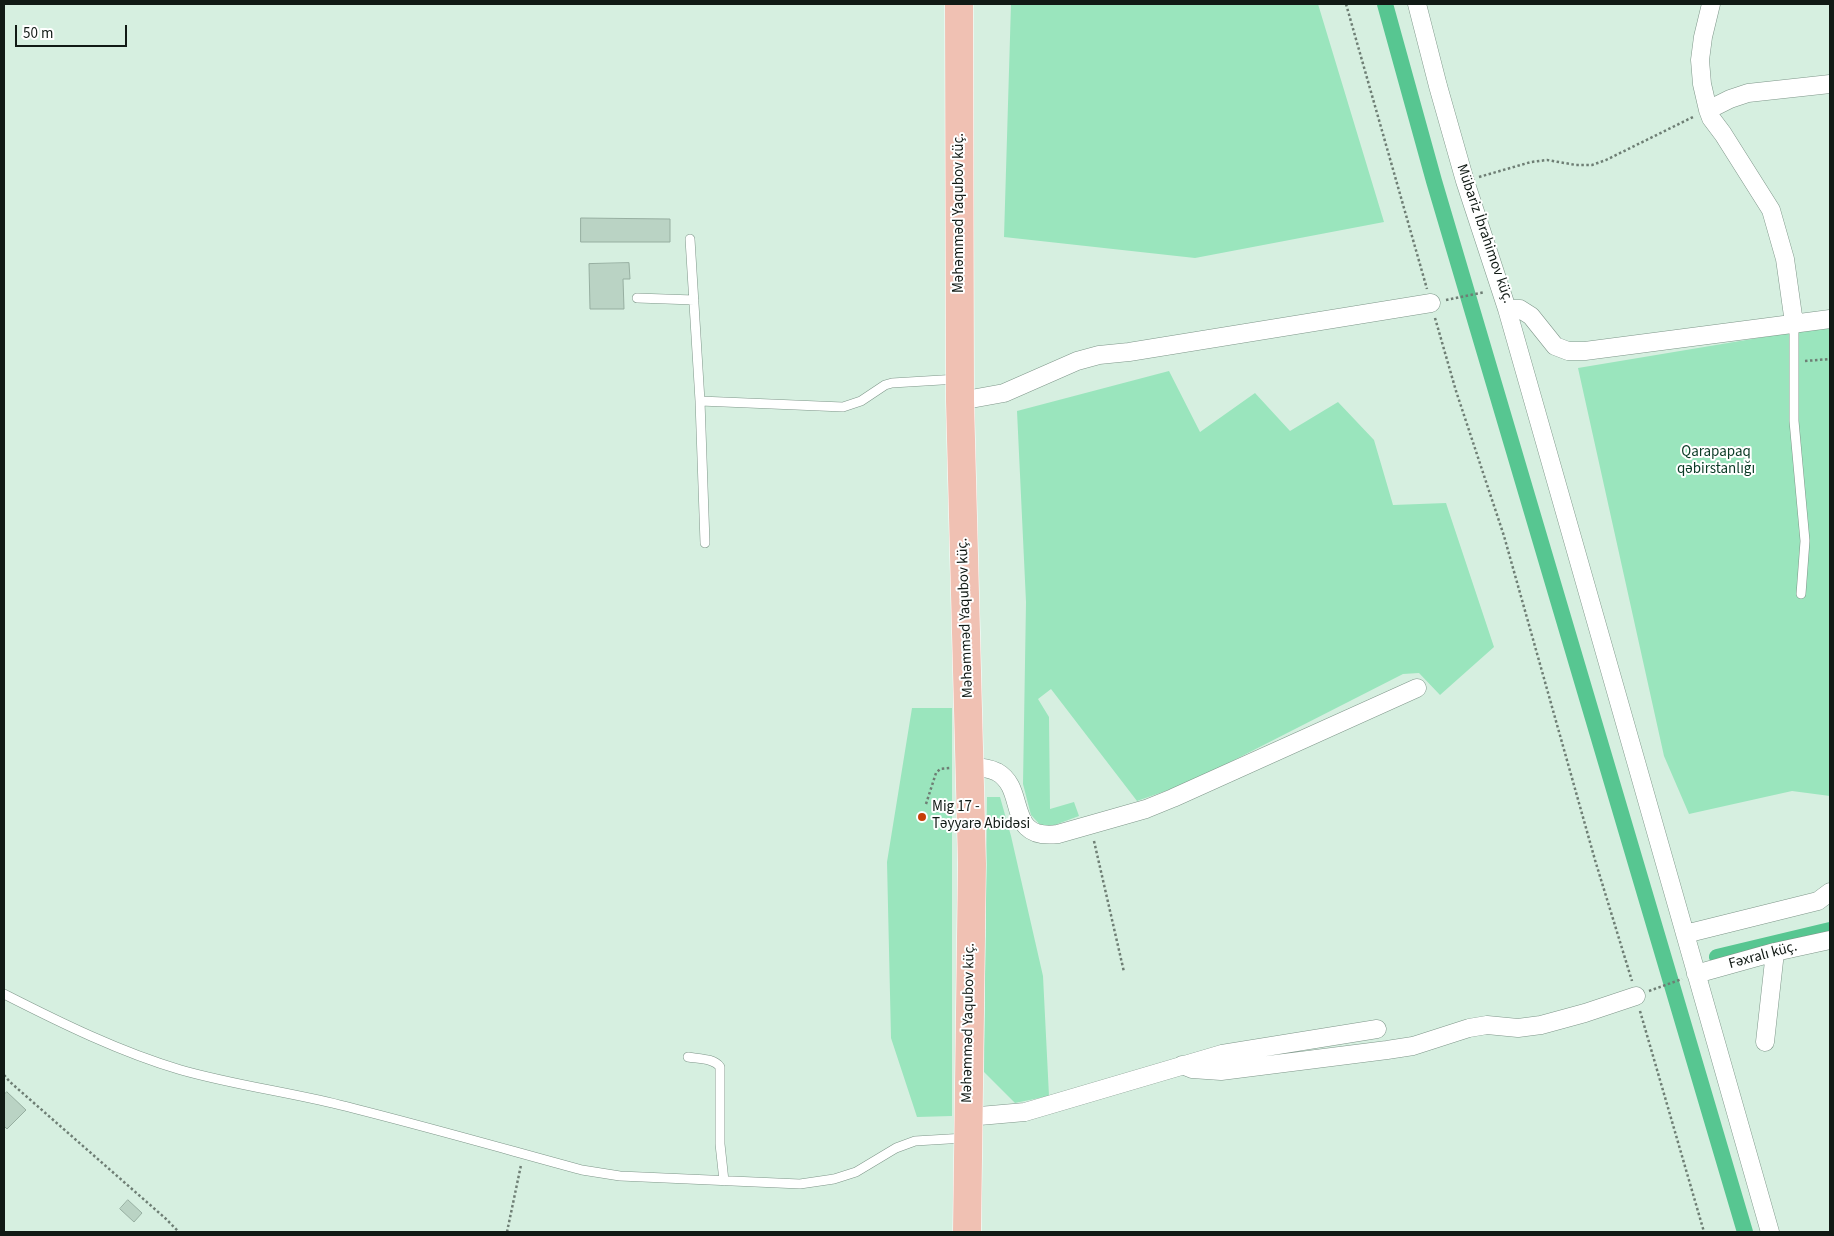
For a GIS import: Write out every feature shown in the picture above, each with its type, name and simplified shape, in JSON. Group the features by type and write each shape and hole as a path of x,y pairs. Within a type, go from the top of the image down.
{"main road":[{"name":"Məhəmməd Yaqubov küç.","path":"959,4 960,390 972,864 967,1232"}],"street":[{"name":"Mübariz İbrahimov küç.","path":"1416,4 1466,181 1507,309 1520,309 1531,316 1555,346 1568,351 1585,351 1830,319"},
{"path":"1710,4 1700,60 1702,84 1708,110 1711,118 1771,210 1786,258 1794,323"},
{"path":"1708,110 1730,99 1748,94 1830,84"},
{"path":"960,390 1004,393 1078,361 1099,356 1431,303"},
{"path":"1507,309 1770,1232"},
{"path":"970,767 984,768 998,773 1007,782 1025,826 1033,833 1044,836 1058,834 1146,809 1417,688"},
{"path":"1685,934 1818,901 1830,892"},
{"name":"Fəxralı küç.","path":"1696,974 1775,952 1830,940"},
{"path":"1765,1042 1775,952"},
{"path":"1182,1065 1192,1069 1221,1071 1387,1050 1413,1046 1469,1028 1487,1025 1518,1028 1540,1025 1585,1013 1636,996"},
{"path":"968,1127 1222,1054 1377,1029"}],"lane":[{"path":"690,240 700,400 705,543"},
{"path":"637,298 694,300"},
{"path":"1794,323 1794,421 1805,540 1801,594"},
{"path":"700,400 843,407 861,401 892,382 960,390"},
{"path":"4,994 68,1026 121,1049 180,1070 339,1105 582,1170 620,1176 800,1184 834,1179 856,1172 896,1148 968,1127"},
{"path":"688,1057 713,1061 720,1067 720,1144 724,1181"}],"path":[{"path":"1346,4 1456,391 1504,536 1595,860 1704,1232"},
{"path":"1466,181 1531,162 1547,160 1576,165 1592,165 1708,110"},
{"path":"1431,303 1501,288"},
{"path":"1793,361 1830,358"},
{"path":"926,804 936,773 940,769 970,767"},
{"path":"1090,825 1124,972"},
{"path":"1636,996 1696,974"},
{"path":"4,1075 179,1232"},
{"path":"507,1232 524,1154"}],"green space":[{"path":"1011,4 1318,4 1384,222 1195,258 1004,237"},
{"name":"Qarapapaq qəbirstanlığı","path":"1830,326 1830,796 1792,791 1689,814 1664,756 1578,368"},
{"path":"1169,371 1200,432 1255,393 1290,431 1338,402 1374,440 1393,505 1446,503 1494,647 1440,695 1419,673 1403,674 1191,782 1137,801 1051,689 1038,699 1049,717 1050,809 1074,802 1079,816 1044,829 1031,815 1023,784 1026,602 1017,411"},
{"path":"912,708 952,708 952,1116 917,1117 891,1038 887,862"},
{"path":"987,797 1000,797 1011,836 1043,976 1049,1096 1015,1103 984,1072"}],"building":[{"path":"581,218 670,219 670,242 581,242"},
{"path":"629,263 630,279 623,279 624,309 590,309 589,264"},
{"path":"7,1092 26,1110 7,1129 4,1126 4,1095"},
{"path":"128,1200 142,1213 134,1222 120,1209"}],"waterway":[{"path":"1385,4 1434,181 1745,1232"},
{"path":"1717,957 1830,930"}],"place":[{"name":"Mig 17 - Təyyarə Abidəsi","path":"922,817"}]}
